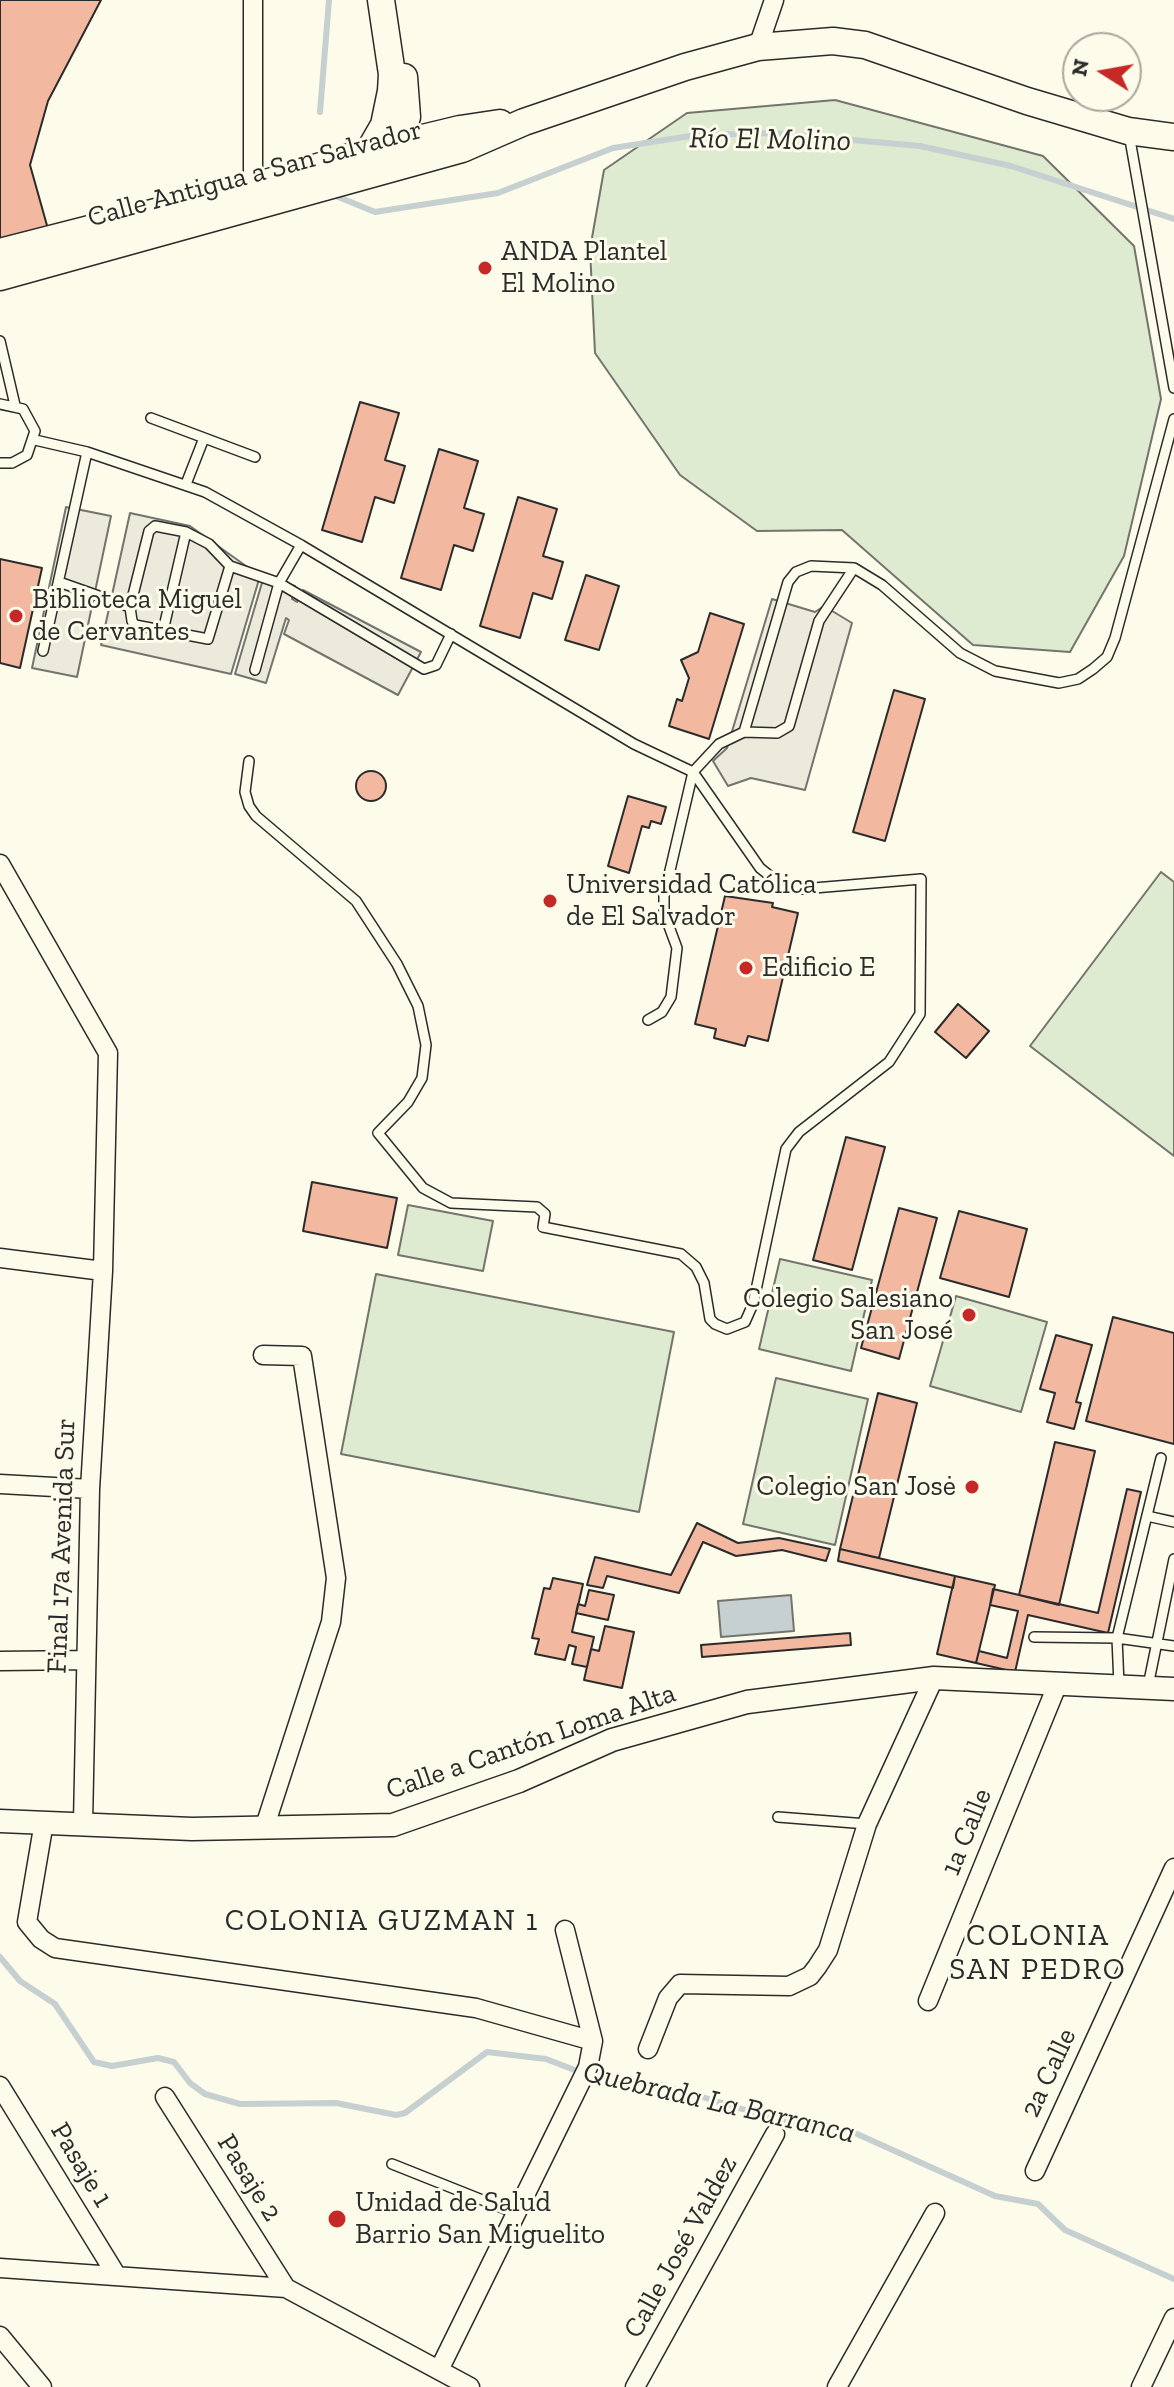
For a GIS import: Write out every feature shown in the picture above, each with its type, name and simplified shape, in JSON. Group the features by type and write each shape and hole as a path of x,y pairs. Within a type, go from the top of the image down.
{"main road":[{"path":"377,162 389,106 387,46 381,0"},
{"name":"Calle Antigua a San Salvador","path":"0,252 253,187 377,162 462,149 524,122 685,67 758,47 833,41 865,45 1027,101 1128,131 1174,137"},
{"path":"387,46 404,74 407,97 407,117 397,145"},
{"name":"Calle Antigua a San Salvador","path":"0,277 377,162 397,145 489,123 524,122"}],"street":[{"path":"253,0 253,187"},
{"path":"758,47 774,0"},
{"name":"Final 17a Avenida Sur","path":"0,864 108,1053 103,1271 90,1489 83,1823"},
{"path":"0,1258 103,1271"},
{"path":"263,1355 302,1356 336,1578 331,1622 264,1829"},
{"path":"0,1484 90,1489"},
{"path":"0,1661 86,1660"},
{"path":"648,2049 668,1998 680,1984 776,1987 798,1983 810,1976 828,1950 867,1824 934,1678"},
{"name":"Calle a Cantón Loma Alta","path":"0,1821 264,1829 393,1825 519,1781 612,1740 747,1702 934,1678 1174,1689"},
{"name":"1a Calle","path":"928,2001 1058,1683"},
{"path":"44,1822 27,1922 41,1939 66,1952 476,2008 593,2041"},
{"name":"2a Calle","path":"1035,2171 1174,1868"},
{"path":"440,2368 515,2213 578,2093 593,2041 565,1930"},
{"name":"Pasaje 1","path":"0,2086 115,2273"},
{"name":"Pasaje 2","path":"165,2097 286,2288"},
{"name":"Calle José Valdez","path":"635,2387 775,2134"},
{"path":"837,2387 935,2213"},
{"path":"0,2268 115,2273 286,2288 440,2368 470,2387"},
{"path":"1141,2387 1174,2318"},
{"path":"0,2336 42,2387"}],"lane":[{"path":"1128,131 1174,388"},
{"path":"0,341 15,405"},
{"path":"0,404 15,405 29,415 35,440"},
{"path":"151,418 255,457"},
{"path":"744,732 788,582 796,572 811,566 854,568 882,585 960,653 995,671 1059,683 1078,679 1107,657 1115,638 1174,419"},
{"path":"186,484 204,438"},
{"path":"35,440 87,452 186,484 301,545 634,744 693,772 760,868 786,887 802,889 921,879 920,1014 889,1062 790,1142 781,1163 753,1304 745,1322 727,1329 710,1319 704,1283 696,1267 681,1254 543,1227 545,1214 537,1207 451,1203 423,1188 378,1133 400,1112 422,1078 426,1045 418,1006 397,964 356,901 256,816 245,792 249,761"},
{"path":"0,463 20,460 35,440"},
{"path":"43,651 87,452"},
{"path":"230,566 210,637 203,640 135,625 130,607 149,531 155,526 186,532 209,544 230,566 279,583 424,669 436,665 451,634"},
{"path":"163,631 186,532"},
{"path":"255,670 279,583 301,545"},
{"path":"648,1020 662,1012 671,997 677,948 664,913 664,896 693,772 719,744 744,732 777,733 789,726 819,621 854,568"},
{"path":"59,582 130,607"},
{"path":"1119,1685 1117,1638 1161,1458"},
{"path":"1147,1516 1174,1522"},
{"path":"1148,1686 1174,1559"},
{"path":"1034,1637 1117,1638 1174,1646"},
{"path":"778,1817 867,1824"},
{"path":"392,2164 515,2213"}],"green space":[{"path":"835,100 1043,156 1134,246 1161,399 1124,556 1070,652 973,645 842,530 757,531 680,475 595,353 590,249 604,170 687,113"},
{"path":"1161,872 1174,882 1174,1156 1030,1046"},
{"path":"408,1205 493,1221 483,1271 398,1255"},
{"path":"780,1259 872,1280 851,1371 759,1349"},
{"path":"376,1274 674,1332 639,1512 341,1454"},
{"path":"956,1296 1047,1322 1021,1412 930,1386"},
{"path":"776,1378 868,1399 835,1545 743,1524"}],"shaded area":[{"path":"66,507 111,516 77,677 32,668"},
{"path":"130,513 190,526 260,576 231,674 101,645"},
{"path":"264,576 295,586 292,599 297,602 303,590 421,652 398,695 284,634 289,620 286,618 266,683 235,674"},
{"path":"772,599 815,612 824,606 852,623 805,790 751,778 728,786 713,761 727,748"},
{"path":"791,1595 794,1631 721,1637 718,1601"}],"building":[{"path":"0,0 101,0 48,101 30,165 48,229 0,242"},
{"path":"360,402 399,413 385,460 405,466 394,503 375,497 362,542 322,530"},
{"path":"439,449 478,461 464,508 484,514 473,551 454,545 441,590 401,578"},
{"path":"518,497 557,509 543,556 563,562 552,599 533,593 520,638 480,626"},
{"name":"Biblioteca Miguel de Cervantes","path":"0,559 42,568 20,668 0,663"},
{"path":"586,575 619,586 599,650 565,640"},
{"path":"710,613 744,624 709,739 669,726 677,699 682,701 689,678 681,660 698,652"},
{"path":"894,690 925,699 885,841 853,832"},
{"path":"371,771 382,775 386,786 382,797 371,801 360,797 356,786 360,775"},
{"path":"628,796 666,807 661,824 651,821 649,828 642,826 629,873 608,866"},
{"name":"Edificio E","path":"725,896 773,903 772,907 798,913 768,1041 748,1036 745,1046 714,1038 716,1029 695,1024"},
{"path":"958,1004 989,1031 966,1058 935,1032"},
{"path":"846,1137 885,1147 852,1270 813,1260"},
{"path":"312,1182 397,1198 387,1248 303,1231"},
{"path":"899,1208 937,1218 899,1359 861,1348"},
{"path":"959,1211 1027,1229 1009,1297 940,1278"},
{"path":"1113,1317 1174,1333 1174,1444 1086,1421"},
{"path":"1056,1335 1092,1345 1076,1402 1081,1403 1074,1429 1047,1422 1055,1393 1040,1389"},
{"path":"878,1393 917,1403 879,1558 840,1549"},
{"path":"1055,1442 1095,1451 1059,1605 1019,1595"},
{"path":"1127,1489 1141,1492 1108,1633 1028,1615 1015,1672 976,1663 979,1651 1007,1658 1018,1611 990,1605 993,1589 1098,1613"},
{"path":"697,1523 738,1543 779,1538 830,1549 826,1561 782,1550 736,1556 703,1542 679,1593 607,1576 603,1588 587,1585 595,1557 671,1575"},
{"path":"840,1549 955,1576 953,1588 838,1561"},
{"path":"955,1576 995,1585 976,1663 937,1654"},
{"path":"553,1578 583,1584 572,1632 594,1637 587,1667 572,1664 576,1647 569,1645 565,1660 535,1654 539,1639 532,1638 544,1588 550,1589"},
{"path":"589,1590 614,1595 608,1620 576,1613 578,1604 585,1606"},
{"path":"605,1626 634,1632 622,1688 584,1680 591,1649 599,1651"},
{"path":"850,1633 851,1645 702,1657 701,1645"}],"waterway":[{"name":"Río El Molino","path":"320,112 329,0"},
{"name":"Río El Molino","path":"331,194 375,212 498,193 613,148 697,135 772,133 920,146 1011,166 1174,219"},
{"name":"Quebrada La Barranca","path":"0,1957 20,1981 55,2004 94,2062 112,2066 158,2058 174,2062 190,2083 205,2094 240,2104 336,2103 396,2115 405,2113 487,2052 546,2059 611,2084 642,2082 666,2086 775,2119 846,2129 995,2196 1038,2204 1065,2230 1174,2279"}],"place":[{"name":"ANDA Plantel El Molino","path":"485,268"},
{"name":"Biblioteca Miguel de Cervantes","path":"16,616"},
{"name":"Universidad Católica de El Salvador","path":"550,901"},
{"name":"Edificio E","path":"746,968"},
{"name":"Colegio Salesiano San José","path":"969,1315"},
{"name":"Colegio San Josė","path":"972,1487"},
{"name":"Unidad de Salud Barrio San Miguelito","path":"337,2219"}],"district":[{"name":"COLONIA GUZMAN 1","path":"382,1921"},
{"name":"COLONIA SAN PEDRO","path":"1038,1953"}]}
